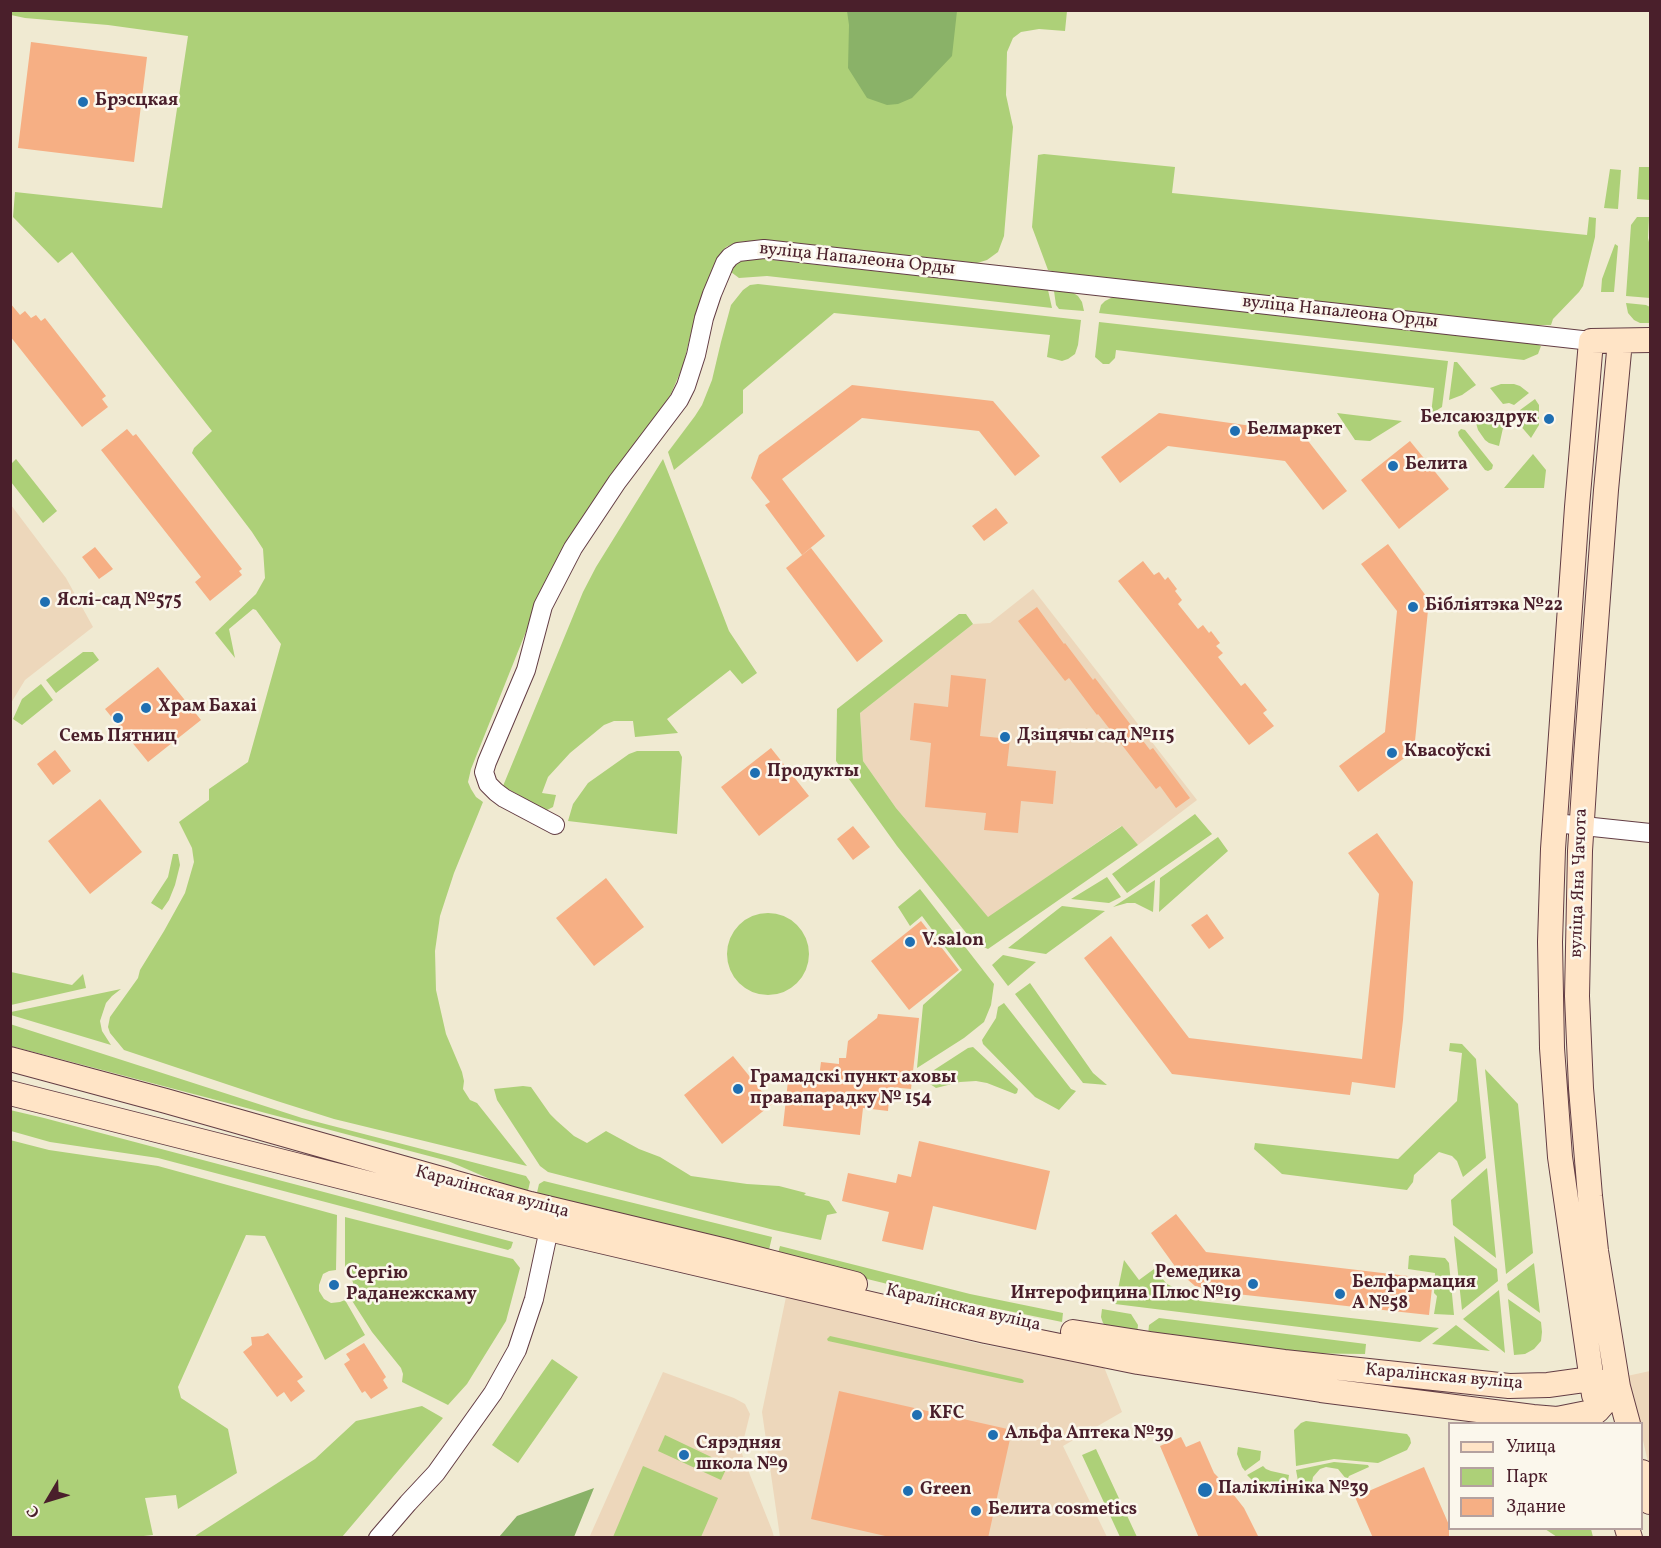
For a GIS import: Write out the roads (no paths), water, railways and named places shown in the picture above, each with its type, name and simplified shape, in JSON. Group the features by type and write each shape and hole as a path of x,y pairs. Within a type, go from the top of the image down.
{"main road":[{"name":"вуліца Напалеона Орды","path":"1591,341 1650,340"},
{"name":"вуліца Яна Чачота","path":"1591,341 1554,823 1550,942 1552,1048 1560,1157 1590,1379 1598,1417"},
{"name":"вуліца Яна Чачота","path":"1620,341 1606,490 1586,757 1577,996 1581,1088 1596,1251 1618,1387 1627,1422"},
{"name":"Каралінская вуліца","path":"10,1059 166,1101 551,1219 726,1251 996,1318 1090,1335 1273,1361 1509,1386 1590,1379 1618,1387"},
{"name":"Каралінская вуліца","path":"10,1093 551,1219 986,1331 1138,1362 1321,1390 1533,1417 1557,1419 1598,1417"},
{"path":"161,1130 166,1101"},
{"path":"1598,1417 1618,1387"},
{"path":"1643,1479 1650,1502"}],"street":[{"name":"вуліца Напалеона Орды","path":"555,825 496,792 488,784 484,772 487,762 526,670 543,606 573,548 610,492 679,400 696,355 712,294 725,263 738,252 764,249 1591,341"},
{"path":"1554,823 1650,833"},
{"path":"378,1538 436,1473 493,1393 517,1350 534,1299 551,1219"}],"place":[{"name":"Брэсцкая","path":"83,102"},
{"name":"Белсаюздрук","path":"1549,419"},
{"name":"Белмаркет","path":"1235,431"},
{"name":"Белита","path":"1393,466"},
{"name":"Яслі-сад №575","path":"45,602"},
{"name":"Бібліятэка №22","path":"1413,607"},
{"name":"Храм Бахаі","path":"146,708"},
{"name":"Семь Пятниц","path":"118,718"},
{"name":"Дзіцячы сад №115","path":"1005,737"},
{"name":"Квасоўскі","path":"1392,753"},
{"name":"Продукты","path":"755,773"},
{"name":"V.salon","path":"910,942"},
{"name":"Грамадскі пункт аховы правапарадку № 154","path":"738,1089"},
{"name":"Ремедика Интерофицина Плюс №19","path":"1253,1284"},
{"name":"Сергію Раданежскаму","path":"334,1285"},
{"name":"Белфармация А №58","path":"1340,1294"},
{"name":"KFC","path":"917,1415"},
{"name":"Альфа Аптека №39","path":"993,1435"},
{"name":"Сярэдняя школа №9","path":"684,1455"},
{"name":"Паліклініка №39","path":"1205,1490"},
{"name":"Green","path":"908,1491"},
{"name":"Белита cosmetics","path":"976,1511"}]}
